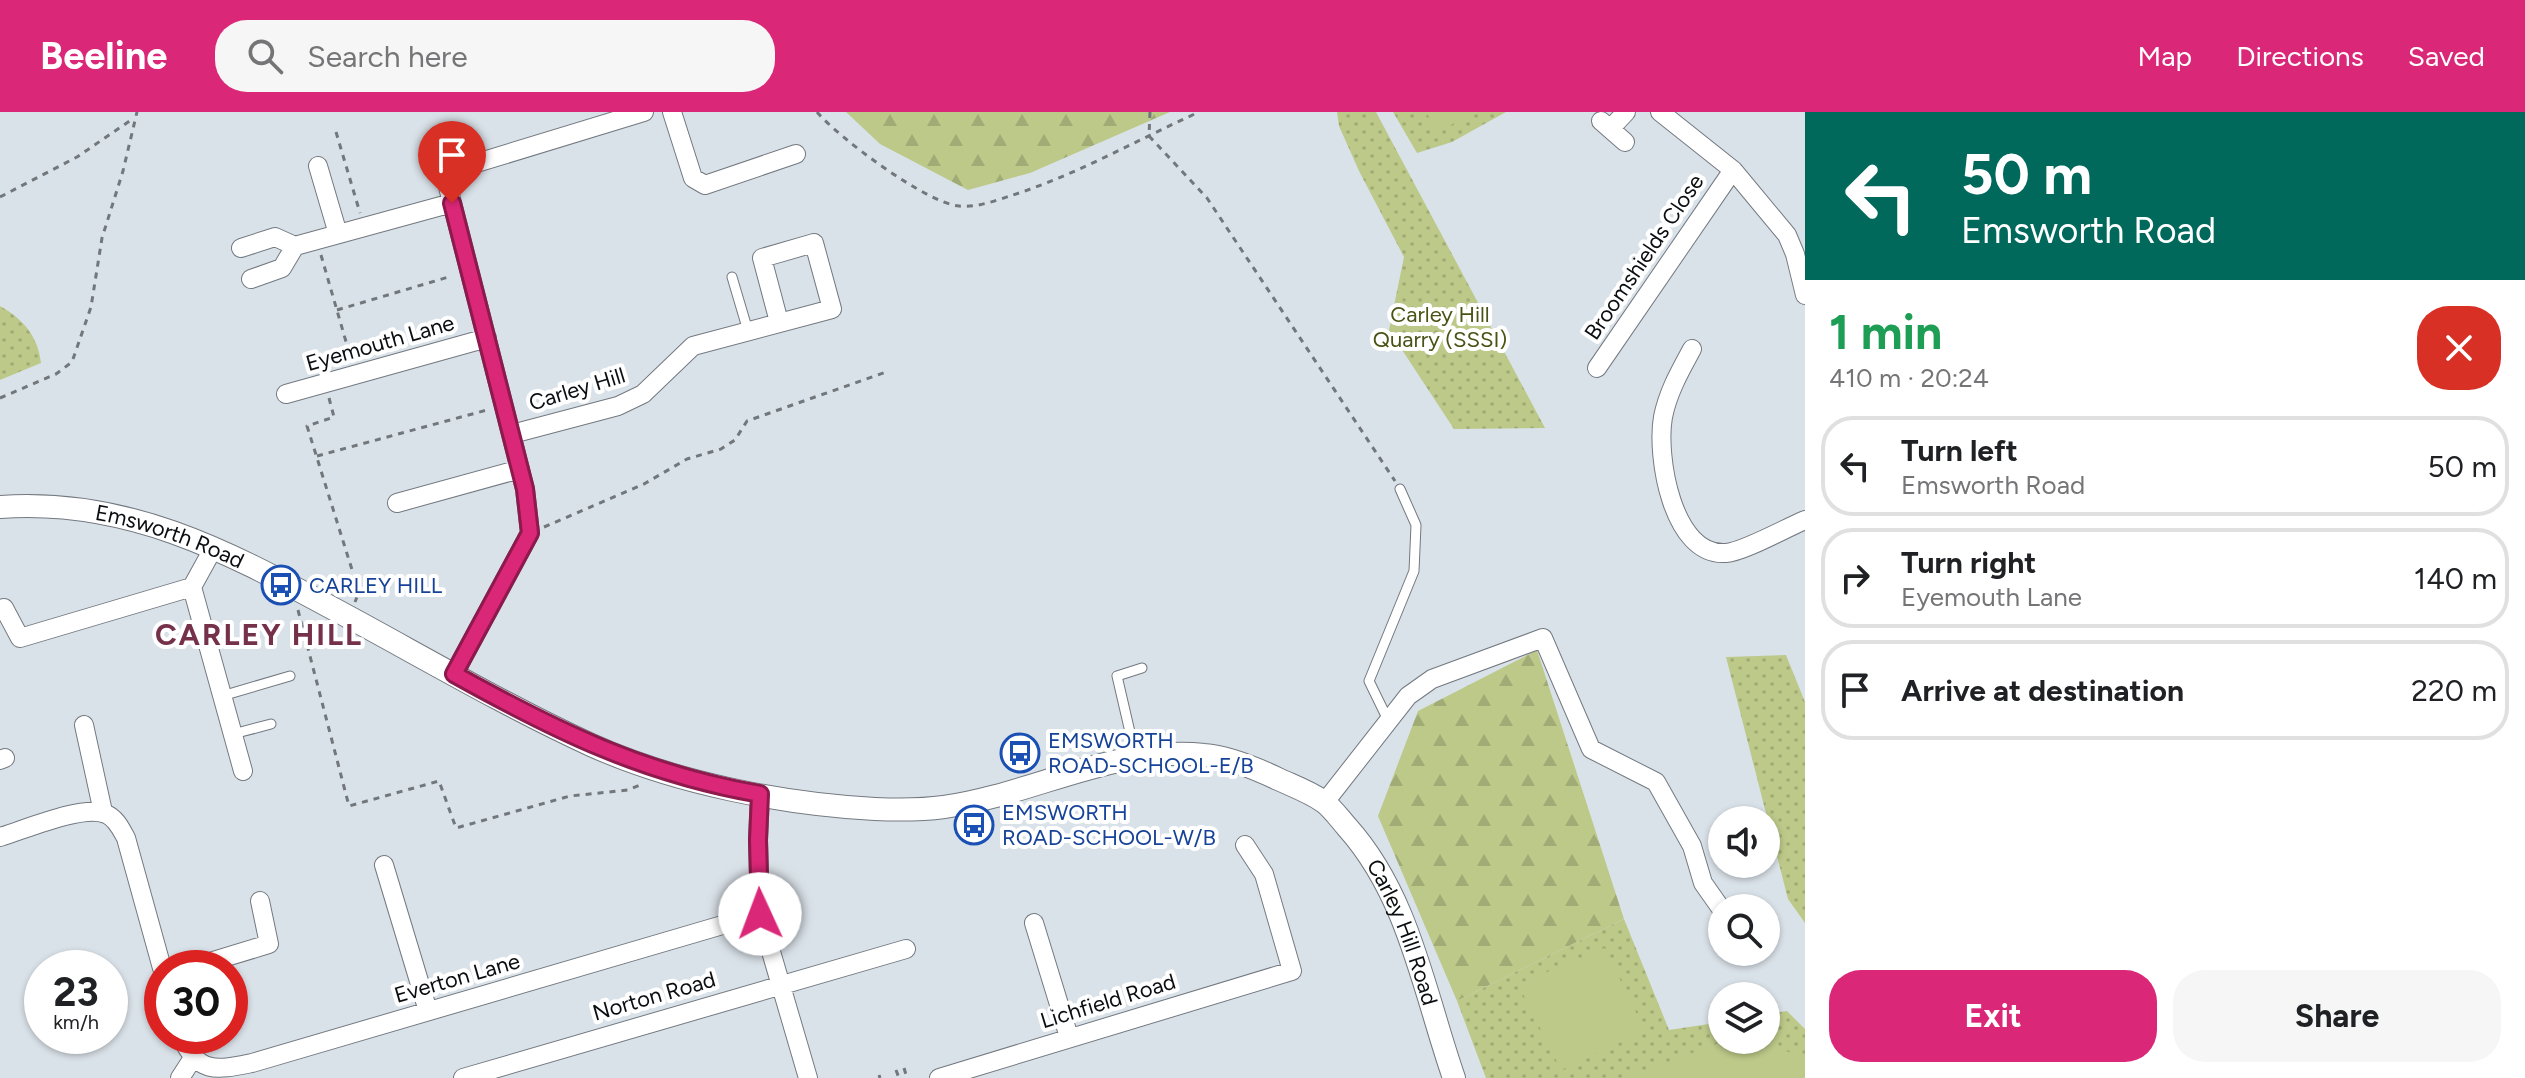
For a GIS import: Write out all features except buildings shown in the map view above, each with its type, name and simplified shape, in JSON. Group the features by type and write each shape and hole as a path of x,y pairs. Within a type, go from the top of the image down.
{"street":[{"name":"Eyemouth Lane","path":"530,533 525,489 512,434 447,183 457,169 644,112"},
{"path":"672,112 691,174 700,184 705,185 796,154"},
{"path":"1625,142 1606,125 1626,112"},
{"name":"Broomshields Close","path":"1597,368 1733,170 1660,112"},
{"path":"318,166 338,234"},
{"path":"1733,170 1787,235 1805,295"},
{"path":"241,248 275,237 295,246 452,203"},
{"name":"Carley Hill","path":"512,434 618,406 643,394 693,346 832,309 814,243 762,258 779,322"},
{"path":"251,279 282,268 295,246"},
{"name":"Eyemouth Lane","path":"286,394 487,338"},
{"path":"1692,349 1673,383 1663,417 1661,442 1678,522 1690,538 1707,549 1728,553 1805,520"},
{"path":"397,503 520,469"},
{"name":"Emsworth Road","path":"0,507 62,506 149,522 214,547 595,747 670,774 813,803 876,809 942,807 1151,755 1206,755 1258,770 1325,802"},
{"path":"454,674 530,533"},
{"path":"214,547 192,587 243,771"},
{"path":"0,609 4,608 20,638 192,587"},
{"path":"1325,802 1408,696 1432,679 1543,638 1591,749 1656,782 1692,846 1703,883 1711,894"},
{"path":"84,725 103,812"},
{"path":"760,794 760,914 808,1078"},
{"name":"Carley Hill Road","path":"1325,802 1367,850 1388,883 1412,944 1454,1078"},
{"path":"0,837 75,813 103,812 114,820 126,838 157,950"},
{"name":"Lichfield Road","path":"939,1078 1292,971 1264,874 1245,845"},
{"path":"384,865 428,1011"},
{"path":"248,950 269,944 260,901"},
{"name":"Everton Lane","path":"193,1058 218,1070 252,1063 760,914"},
{"path":"1034,923 1069,1037"},
{"name":"Norton Road","path":"463,1078 497,1073 780,984 906,949"},
{"path":"180,1078 193,1058 191,1054"}],"lane":[{"path":"732,277 748,331"},
{"path":"1388,720 1369,681 1414,571 1416,525 1400,489"},
{"path":"1136,758 1117,676 1142,668"},
{"path":"222,696 290,676"},
{"path":"233,734 271,724"}],"path":[{"path":"0,398 56,374 72,362 91,307 102,238 137,112"},
{"path":"817,112 826,123 868,156 931,196 959,206 990,202 1037,187 1199,112"},
{"path":"1150,112 1149,136 1207,198 1400,489"},
{"path":"0,197 77,157 134,118"},
{"path":"336,132 364,227"},
{"path":"316,240 356,375"},
{"path":"337,310 470,271"},
{"path":"530,533 644,484 687,459 721,449 735,440 747,421 886,372"},
{"path":"326,383 334,417 307,426 359,592 350,617"},
{"path":"317,456 504,405"},
{"path":"292,587 349,806 439,781 456,828 570,796 628,790 642,785"},
{"path":"904,1068 907,1078"},
{"path":"896,1070 899,1078"}],"green space":[{"path":"846,112 1170,112 1030,173 968,190 880,144"},
{"name":"Carley Hill Quarry (SSSI)","path":"1337,112 1376,112 1545,428 1454,429 1389,330 1404,257 1359,171 1339,126"},
{"path":"1393,112 1506,112 1452,142 1417,153"},
{"path":"1426,112 1471,112 1439,133"},
{"path":"0,306 28,329 37,345 41,363 0,380"},
{"path":"1537,650 1624,919 1457,1001 1378,816 1418,711"},
{"path":"1786,655 1805,702 1805,923 1788,899 1780,868 1780,806 1764,806 1726,657"},
{"path":"1624,919 1669,1030 1708,1024 1708,1054 1780,1054 1780,1012 1787,1011 1805,1029 1805,1078 1486,1078 1457,1001"},
{"path":"1605,948 1645,1031 1561,1070 1518,984"},
{"path":"1708,1047 1708,1054 1780,1054 1780,1049 1805,1059 1805,1078 1624,1078"}],"place":[{"name":"CARLEY HILL","path":"281,585"},
{"name":"EMSWORTH ROAD-SCHOOL-E/B","path":"1020,753"},
{"name":"EMSWORTH ROAD-SCHOOL-W/B","path":"974,825"}],"district":[{"name":"CARLEY HILL","path":"259,634"}],"route":[{"path":"452,203 525,489 530,533 454,674 595,747 670,774 760,794 760,914"}]}
